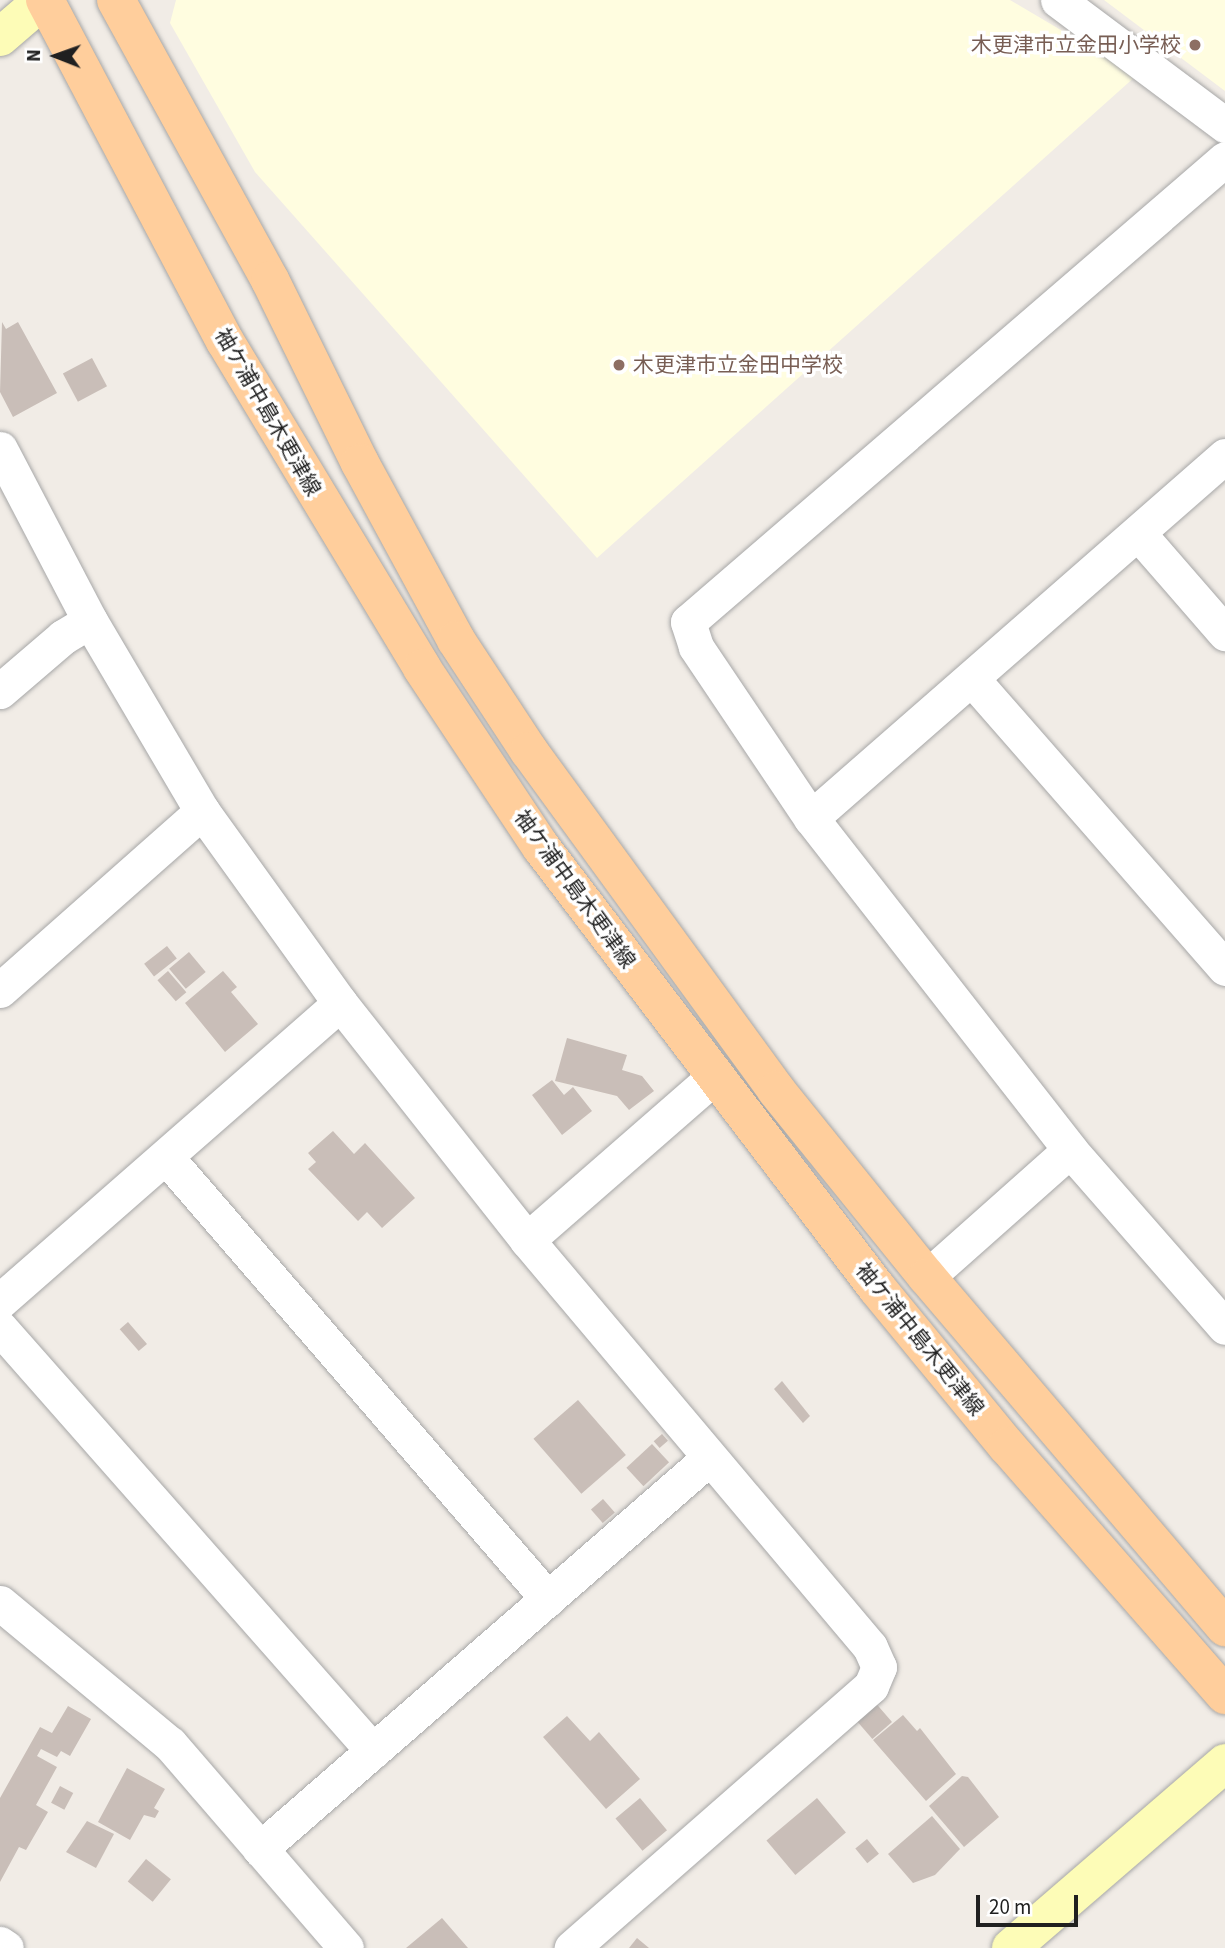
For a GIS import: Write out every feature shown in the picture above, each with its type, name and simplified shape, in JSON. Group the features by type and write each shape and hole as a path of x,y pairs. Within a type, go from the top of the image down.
{"main road":[{"name":"袖ケ浦中島木更津線","path":"44,0 225,341 422,668 541,847 714,1077 998,1436 1225,1695"},
{"name":"袖ケ浦中島木更津線","path":"117,0 270,280 359,463 456,640 528,751 776,1090 927,1277 1225,1627"}],"street":[{"path":"0,37 44,0"},
{"path":"1058,0 1225,125"},
{"path":"1225,159 688,622 696,647 811,818 1069,1150 1225,1327"},
{"path":"0,449 90,621 202,811 340,1003 527,1240 708,1459 870,1647 879,1667 871,1686 572,1948"},
{"path":"811,818 1225,456"},
{"path":"1138,533 1225,633"},
{"path":"0,691 62,637 90,621"},
{"path":"972,679 1225,968"},
{"path":"0,990 202,811"},
{"path":"0,1301 340,1003"},
{"path":"527,1240 714,1077"},
{"path":"927,1277 1069,1150"},
{"path":"166,1157 548,1599"},
{"path":"0,1328 373,1751"},
{"path":"260,1849 708,1459"},
{"path":"0,1603 170,1744 346,1948"},
{"path":"1011,1948 1225,1763"},
{"path":"0,1944 6,1948"}],"shaded area":[{"name":"木更津市立金田中学校","path":"176,0 1010,0 1137,75 597,558 255,172 170,23"},
{"name":"木更津市立金田小学校","path":"1104,0 1225,0 1225,91"}],"building":[{"path":"2,322 6,329 18,322 57,393 13,417 0,392"},
{"path":"92,358 107,386 78,402 63,373"},
{"path":"167,946 177,959 154,976 144,964"},
{"path":"189,952 206,972 186,989 169,969"},
{"path":"168,971 186,992 176,1001 157,980"},
{"path":"223,971 237,987 231,992 258,1024 225,1052 185,1003"},
{"path":"567,1038 627,1055 622,1070 642,1076 654,1091 629,1110 617,1096 555,1081"},
{"path":"552,1080 564,1095 573,1087 592,1111 562,1135 532,1095"},
{"path":"333,1131 354,1154 365,1143 415,1198 382,1228 367,1212 358,1221 308,1169 316,1162 308,1153"},
{"path":"128,1322 147,1344 139,1351 120,1329"},
{"path":"782,1381 810,1416 803,1423 774,1389"},
{"path":"578,1400 626,1455 581,1494 533,1439"},
{"path":"662,1434 668,1441 660,1448 654,1441"},
{"path":"652,1444 669,1462 643,1486 626,1468"},
{"path":"603,1499 615,1513 603,1523 591,1509"},
{"path":"873,1700 892,1722 872,1739 853,1717"},
{"path":"68,1706 91,1719 70,1756 61,1751 57,1757 41,1749 37,1756 57,1767 36,1805 48,1812 26,1850 19,1847 0,1882 0,1798 40,1727 52,1733"},
{"path":"903,1715 917,1731 920,1728 956,1774 926,1801 873,1740"},
{"path":"567,1716 590,1741 599,1732 640,1779 606,1809 543,1737"},
{"path":"127,1768 165,1789 154,1808 159,1811 155,1818 144,1815 130,1840 98,1822"},
{"path":"962,1776 968,1777 999,1817 964,1847 929,1806"},
{"path":"60,1786 73,1793 64,1810 51,1803"},
{"path":"640,1798 667,1830 642,1851 615,1819"},
{"path":"817,1798 846,1832 795,1875 766,1840"},
{"path":"932,1816 960,1849 935,1875 913,1883 888,1854"},
{"path":"87,1821 114,1834 96,1868 66,1852"},
{"path":"867,1839 879,1854 867,1863 855,1848"},
{"path":"146,1859 171,1879 153,1902 128,1882"},
{"path":"442,1918 468,1948 406,1948"},
{"path":"637,1938 649,1948 629,1948"}],"place":[{"name":"木更津市立金田小学校","path":"1195,45"},
{"name":"木更津市立金田中学校","path":"619,365"}]}
